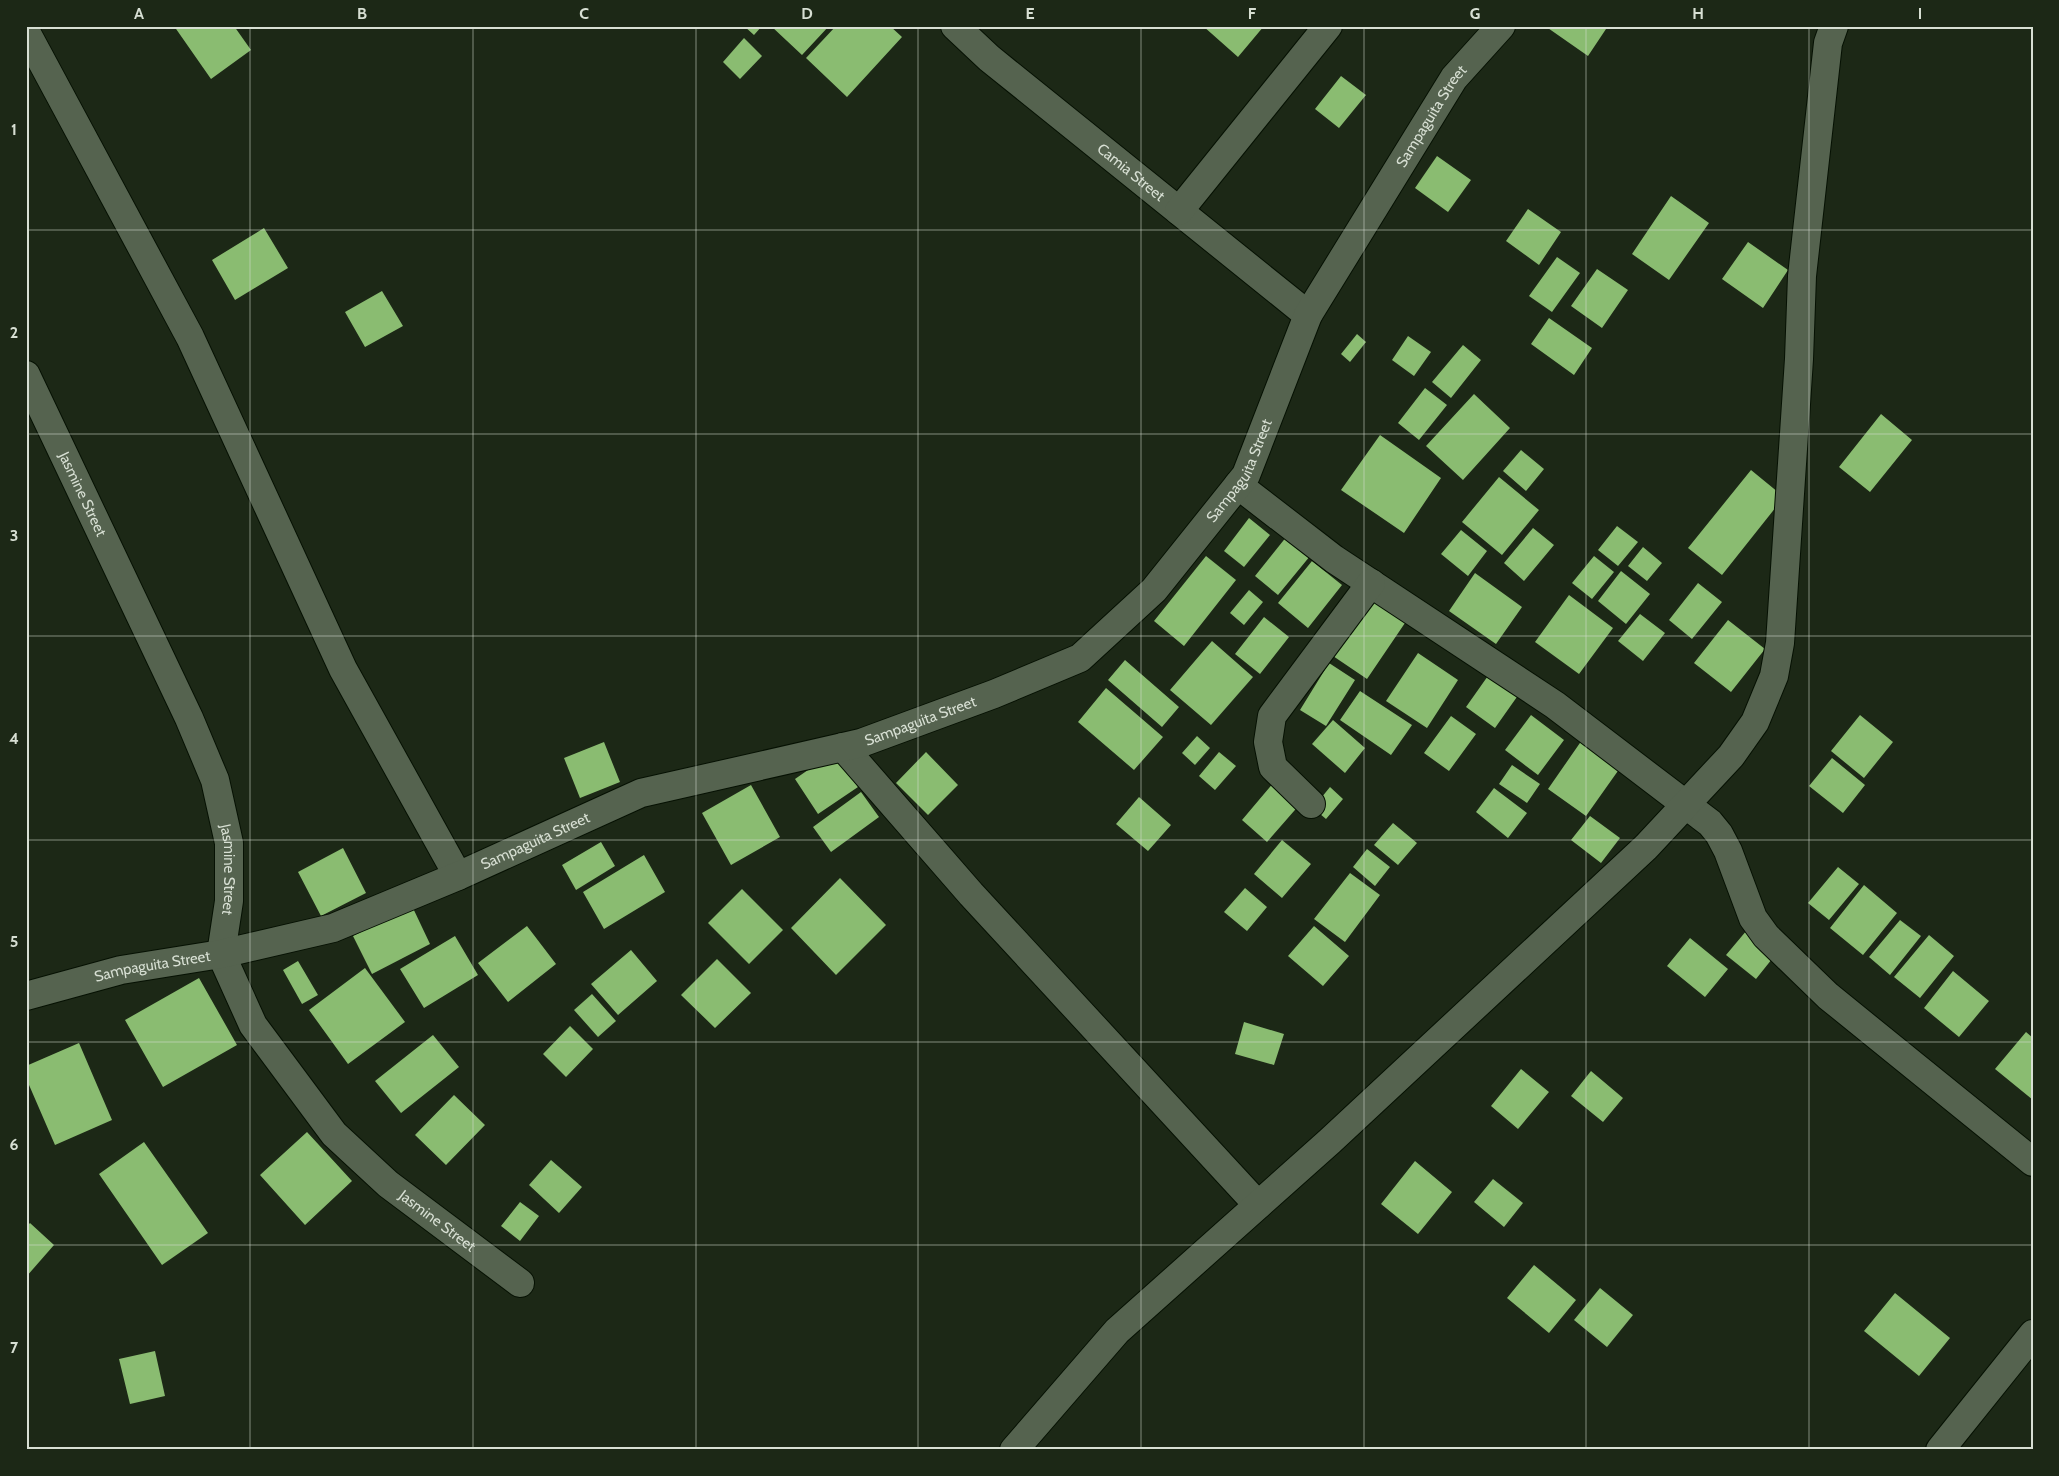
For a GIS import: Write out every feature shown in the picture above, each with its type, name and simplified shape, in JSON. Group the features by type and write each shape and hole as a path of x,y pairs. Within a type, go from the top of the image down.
{"street":[{"name":"Camia Street","path":"956,26 989,58 1308,316"},
{"path":"1180,211 1328,26"},
{"name":"Sampaguita Street","path":"26,996 122,970 221,954 333,928 458,876 641,794 861,743 994,694 1080,658 1154,590 1246,476 1308,316 1454,78 1501,26"},
{"path":"1014,1450 1117,1331 1330,1141 1646,846 1731,756 1755,722 1774,676 1780,643 1798,378 1802,276 1828,43 1834,26"},
{"path":"26,32 190,337 343,668 458,876"},
{"name":"Jasmine Street","path":"26,375 189,718 215,780 229,843 229,901 221,954 253,1025 334,1134 388,1184 520,1283"},
{"path":"1238,485 1327,553 1555,705 1710,823 1719,834 1728,851 1753,918 1766,936 1828,996 2033,1162"},
{"path":"1311,804 1274,767 1268,742 1272,716 1371,583"},
{"path":"843,747 971,894 1258,1205"},
{"path":"1940,1450 2033,1334"}],"building":[{"path":"174,26 234,26 251,50 211,79"},
{"path":"744,26 762,26 754,35"},
{"path":"771,26 829,26 802,55"},
{"path":"836,26 890,26 902,37 847,97 806,58"},
{"path":"1203,26 1264,26 1238,57"},
{"path":"1545,26 1608,26 1588,56"},
{"path":"744,38 762,56 740,79 723,62"},
{"path":"1341,76 1366,95 1339,128 1315,109"},
{"path":"1437,156 1471,180 1448,212 1415,188"},
{"path":"1671,196 1709,223 1669,280 1632,254"},
{"path":"1528,209 1561,232 1539,265 1506,241"},
{"path":"264,228 288,268 235,300 212,260"},
{"path":"1748,242 1788,270 1763,308 1722,279"},
{"path":"1557,257 1580,273 1552,312 1529,296"},
{"path":"1597,269 1628,290 1602,328 1571,306"},
{"path":"382,291 403,326 365,347 345,312"},
{"path":"1549,318 1592,348 1574,375 1531,344"},
{"path":"1357,334 1366,342 1350,362 1341,354"},
{"path":"1408,336 1431,352 1414,376 1392,360"},
{"path":"1463,345 1481,360 1451,398 1432,382"},
{"path":"1425,388 1447,405 1419,440 1398,423"},
{"path":"1474,394 1510,428 1463,480 1426,446"},
{"path":"1881,414 1912,440 1870,492 1839,467"},
{"path":"1380,435 1441,478 1404,533 1341,490"},
{"path":"1521,450 1544,469 1526,491 1503,471"},
{"path":"1751,470 1784,497 1722,575 1688,548"},
{"path":"1499,477 1539,510 1502,555 1462,522"},
{"path":"1249,518 1270,535 1244,567 1224,551"},
{"path":"1617,526 1638,542 1618,566 1598,550"},
{"path":"1533,528 1554,545 1524,581 1504,563"},
{"path":"1461,530 1487,551 1468,576 1441,554"},
{"path":"1291,531 1315,550 1278,595 1255,576"},
{"path":"1643,547 1662,563 1647,581 1628,566"},
{"path":"1206,556 1236,580 1184,646 1154,621"},
{"path":"1594,556 1614,572 1592,599 1572,583"},
{"path":"1312,561 1342,585 1308,628 1278,603"},
{"path":"1621,571 1650,594 1626,624 1598,601"},
{"path":"1475,573 1522,607 1496,644 1449,611"},
{"path":"1698,583 1722,602 1692,639 1669,620"},
{"path":"1249,590 1263,602 1244,625 1230,613"},
{"path":"1569,595 1613,628 1579,674 1535,642"},
{"path":"1372,597 1407,620 1367,679 1333,656"},
{"path":"1640,614 1665,633 1643,661 1618,641"},
{"path":"1264,617 1289,637 1260,674 1235,654"},
{"path":"1728,620 1765,649 1731,692 1694,663"},
{"path":"1212,641 1253,677 1211,725 1170,690"},
{"path":"1418,653 1458,680 1427,728 1386,701"},
{"path":"1125,660 1179,707 1162,727 1108,680"},
{"path":"1329,663 1355,680 1326,726 1300,710"},
{"path":"1490,673 1519,694 1495,728 1466,707"},
{"path":"1106,688 1163,737 1134,770 1078,722"},
{"path":"1360,691 1412,725 1391,755 1340,720"},
{"path":"1531,715 1564,740 1538,775 1505,750"},
{"path":"1860,715 1893,742 1864,778 1831,751"},
{"path":"1451,716 1476,734 1449,771 1424,753"},
{"path":"1333,720 1365,748 1345,773 1312,744"},
{"path":"1197,736 1210,748 1195,765 1182,753"},
{"path":"1582,740 1620,768 1586,816 1548,789"},
{"path":"604,742 620,782 580,798 564,758"},
{"path":"834,752 858,787 818,814 795,779"},
{"path":"926,752 958,785 928,815 896,783"},
{"path":"1219,752 1236,766 1215,790 1199,776"},
{"path":"1832,758 1865,785 1843,813 1809,786"},
{"path":"1512,765 1540,784 1527,803 1499,784"},
{"path":"1275,781 1301,803 1267,842 1242,820"},
{"path":"751,785 780,837 731,865 702,813"},
{"path":"1330,787 1343,799 1326,819 1313,808"},
{"path":"1494,788 1527,813 1508,838 1476,812"},
{"path":"861,792 879,817 831,852 813,827"},
{"path":"1139,797 1171,825 1148,851 1116,824"},
{"path":"1590,816 1620,838 1601,863 1571,840"},
{"path":"1393,823 1417,843 1398,865 1374,845"},
{"path":"1282,840 1311,864 1282,898 1254,874"},
{"path":"601,842 615,866 576,890 562,865"},
{"path":"343,848 366,893 321,916 298,872"},
{"path":"1367,849 1390,867 1375,886 1353,867"},
{"path":"644,855 665,892 604,929 583,892"},
{"path":"1838,867 1859,884 1829,920 1808,903"},
{"path":"1350,873 1380,895 1345,942 1314,919"},
{"path":"840,878 886,925 836,975 791,928"},
{"path":"1864,885 1897,913 1863,955 1830,928"},
{"path":"1245,888 1267,907 1247,931 1224,912"},
{"path":"742,889 783,930 749,964 708,923"},
{"path":"412,906 430,944 372,974 353,936"},
{"path":"1900,920 1921,936 1890,975 1869,957"},
{"path":"527,926 556,964 508,1002 478,963"},
{"path":"1314,926 1349,956 1323,986 1288,956"},
{"path":"1747,930 1776,954 1756,979 1726,955"},
{"path":"1929,935 1954,956 1920,998 1894,977"},
{"path":"455,936 478,975 424,1008 400,969"},
{"path":"1690,938 1728,969 1705,997 1667,966"},
{"path":"631,950 657,981 618,1015 591,984"},
{"path":"717,959 751,993 715,1028 681,995"},
{"path":"298,961 318,995 302,1004 283,970"},
{"path":"365,968 405,1022 348,1064 309,1010"},
{"path":"1953,971 1989,1001 1959,1037 1924,1008"},
{"path":"199,978 237,1045 163,1087 125,1020"},
{"path":"592,994 616,1021 598,1037 574,1010"},
{"path":"1244,1022 1284,1034 1274,1065 1235,1054"},
{"path":"570,1026 593,1049 566,1077 543,1054"},
{"path":"2026,1032 2033,1038 2033,1100 1995,1069"},
{"path":"433,1035 459,1067 401,1113 375,1081"},
{"path":"79,1043 112,1120 55,1145 26,1078 26,1066"},
{"path":"1521,1069 1549,1092 1518,1129 1491,1106"},
{"path":"1591,1071 1623,1098 1603,1122 1571,1096"},
{"path":"454,1095 485,1125 446,1165 415,1135"},
{"path":"307,1132 352,1181 305,1225 260,1175"},
{"path":"144,1142 208,1233 162,1265 99,1174"},
{"path":"551,1160 582,1187 559,1213 529,1185"},
{"path":"1415,1161 1452,1192 1418,1234 1381,1204"},
{"path":"1493,1179 1523,1203 1504,1227 1474,1202"},
{"path":"520,1202 539,1216 520,1241 501,1226"},
{"path":"30,1223 54,1245 26,1277 26,1227"},
{"path":"1534,1265 1576,1300 1549,1333 1507,1298"},
{"path":"1600,1288 1633,1315 1607,1347 1574,1320"},
{"path":"1895,1293 1950,1338 1919,1376 1864,1331"},
{"path":"155,1351 165,1396 130,1404 119,1359"}]}
